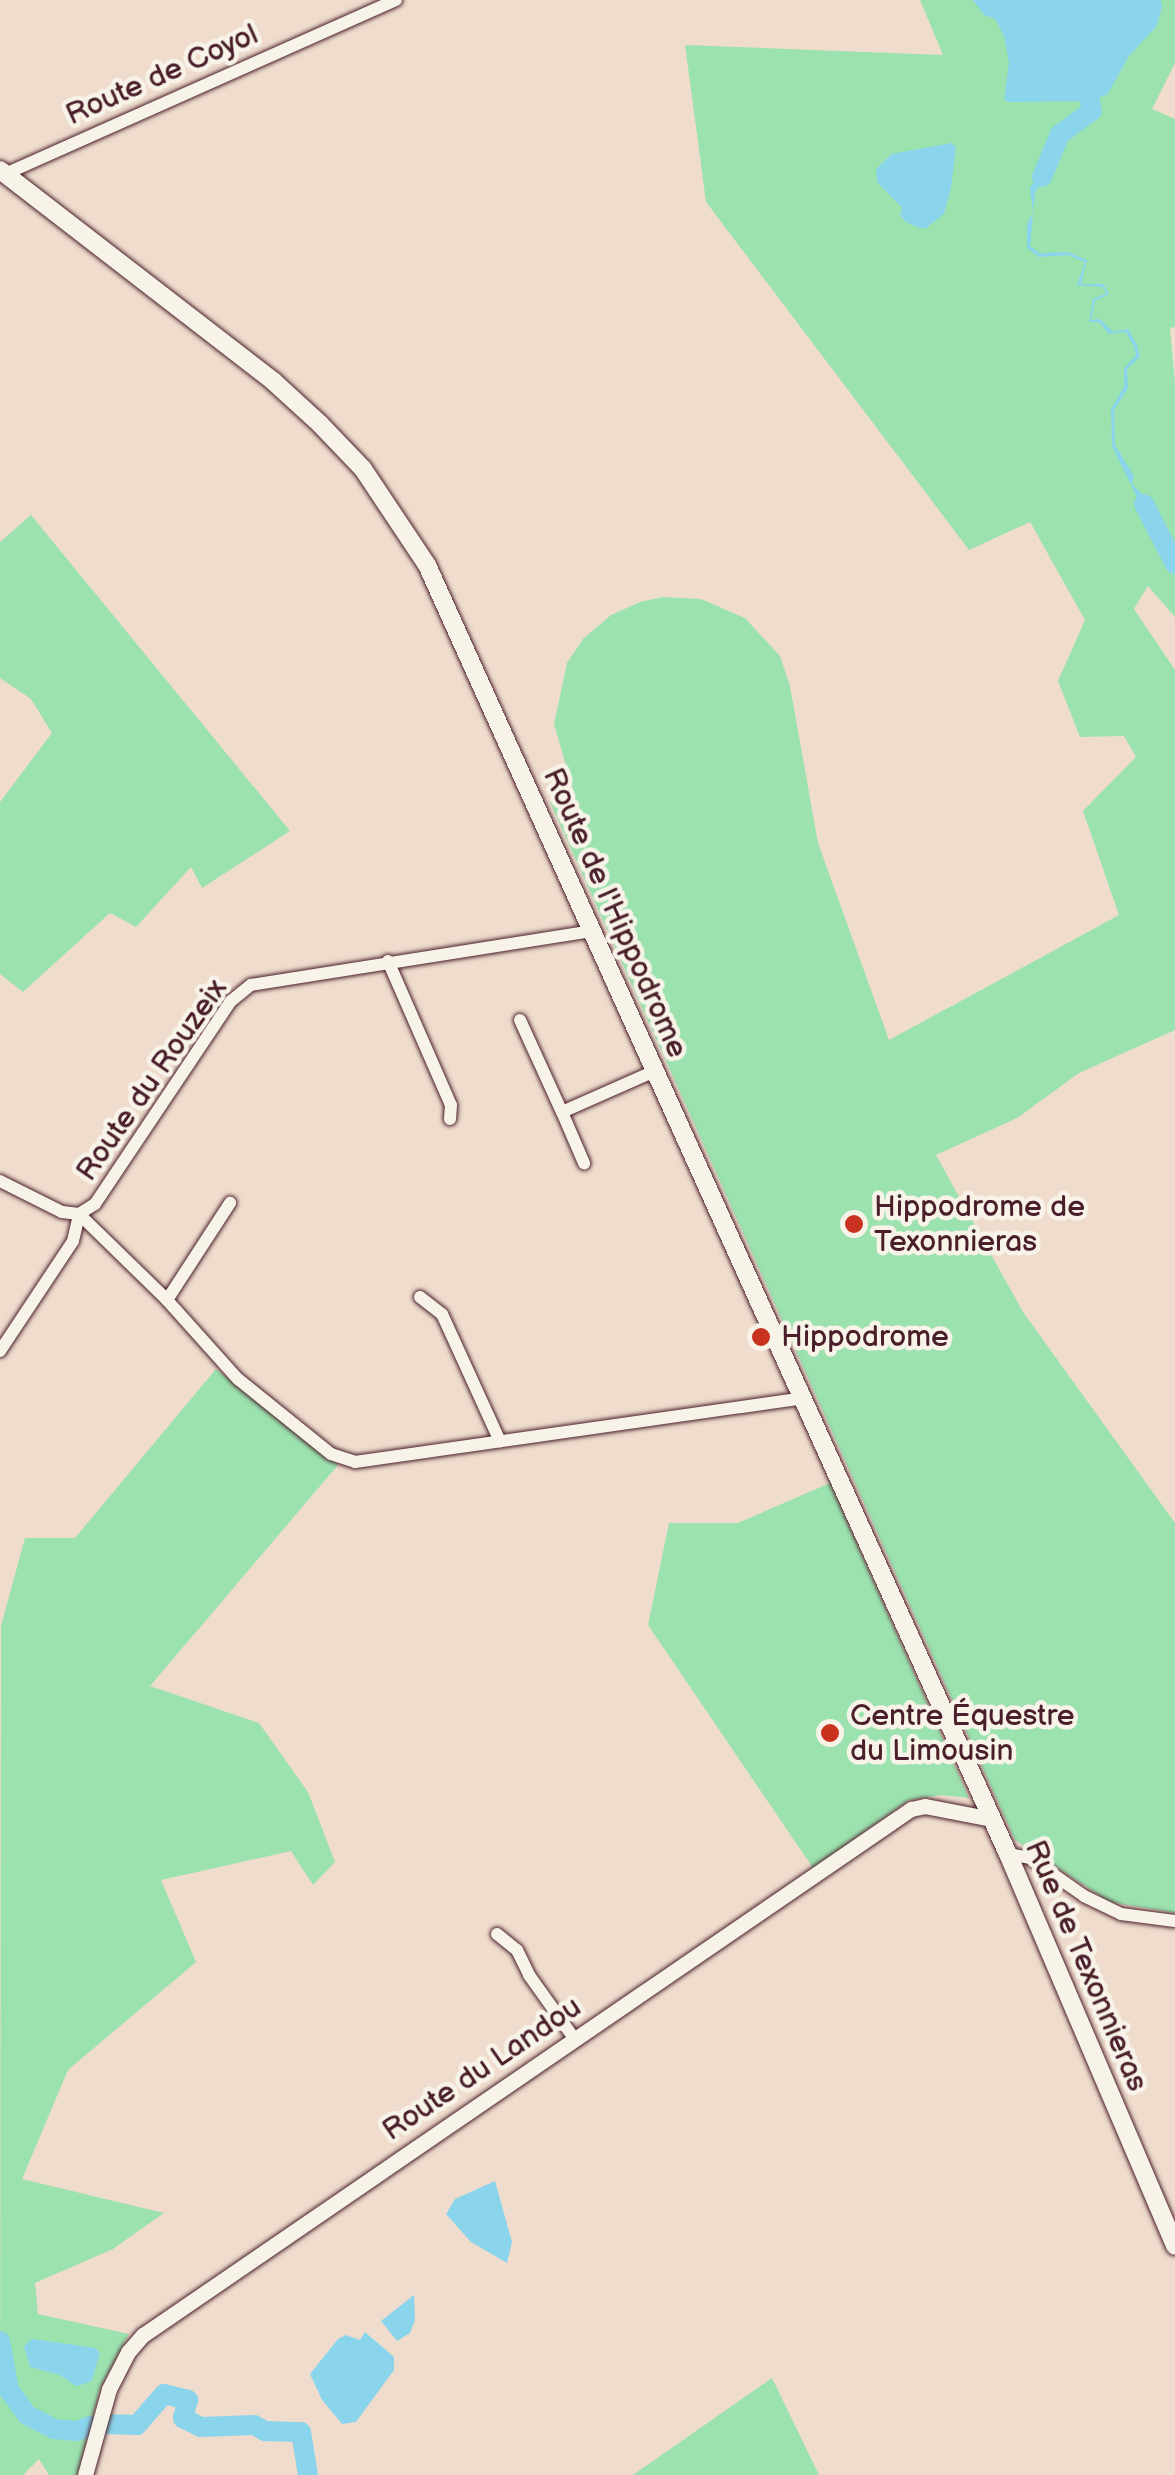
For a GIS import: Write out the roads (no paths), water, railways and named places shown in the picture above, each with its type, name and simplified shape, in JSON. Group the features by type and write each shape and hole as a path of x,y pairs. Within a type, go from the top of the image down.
{"main road":[{"name":"Route de l'Hippodrome","path":"2,172 274,381 363,469 426,565 992,1819"},
{"name":"Rue de Texonnieras","path":"992,1819 1175,2246"}],"street":[{"name":"Route de Coyol","path":"2,172 396,0"},
{"name":"Route du Rouzeix","path":"0,1180 62,1212 80,1214 95,1204 232,1000 250,984 592,931"},
{"path":"388,962 451,1105 450,1119"},
{"path":"520,1020 584,1163"},
{"path":"562,1112 654,1072"},
{"path":"167,1300 230,1203"},
{"path":"80,1214 238,1378 330,1454 355,1462 804,1398"},
{"path":"0,1351 73,1241 80,1214"},
{"path":"420,1297 442,1314 500,1441"},
{"name":"Route du Landou","path":"85,2475 110,2390 128,2352 143,2335 911,1809 926,1806 992,1819"},
{"path":"1008,1854 1030,1858 1084,1896 1121,1914 1175,1921"},
{"path":"497,1934 517,1950 529,1975 574,2038"}],"water":[{"path":"973,0 1161,0 1162,8 1156,27 1129,56 1107,95 1088,101 1010,102 1004,100 1009,62 1004,36 995,19 984,15"},
{"path":"1087,109 1097,112 1062,135 1054,162 1035,193 1030,246 1039,253 1068,252 1087,260 1081,284 1103,284 1109,294 1095,301 1091,320 1100,319 1113,332 1128,329 1137,345 1140,357 1127,369 1128,388 1114,410 1115,445 1134,476 1132,484 1141,493 1152,528 1112,446 1111,409 1124,387 1124,368 1136,355 1134,347 1126,332 1109,334 1099,322 1089,322 1093,299 1106,293 1103,287 1077,285 1085,262 1068,255 1039,257 1027,248 1027,224 1033,212 1030,188 1053,154 1050,149 1056,134 1083,117"},
{"path":"951,143 956,147 944,214 926,228 906,222 900,215 902,208 877,182 876,169 892,154"},
{"path":"495,2181 512,2242 507,2263 471,2242 446,2214 455,2199"},
{"path":"414,2295 415,2320 410,2333 397,2341 381,2321"},
{"path":"365,2332 394,2357 394,2370 356,2422 342,2424 322,2400 310,2374 338,2339 346,2335 360,2340"},
{"path":"32,2339 96,2348 100,2354 91,2382 76,2386 60,2375 30,2367 24,2346"}],"waterway":[{"path":"1042,177 1060,134 1092,111 1084,74"},
{"path":"1144,504 1175,564"},
{"path":"0,2341 9,2390 27,2415 54,2429 77,2431 90,2426"},
{"path":"105,2424 137,2425 164,2394 188,2400 183,2418 201,2427 254,2425 265,2431 301,2432 308,2475"}],"place":[{"name":"Hippodrome de Texonnieras","path":"854,1224"},
{"name":"Hippodrome","path":"761,1337"},
{"name":"Centre Équestre du Limousin","path":"830,1733"}]}
